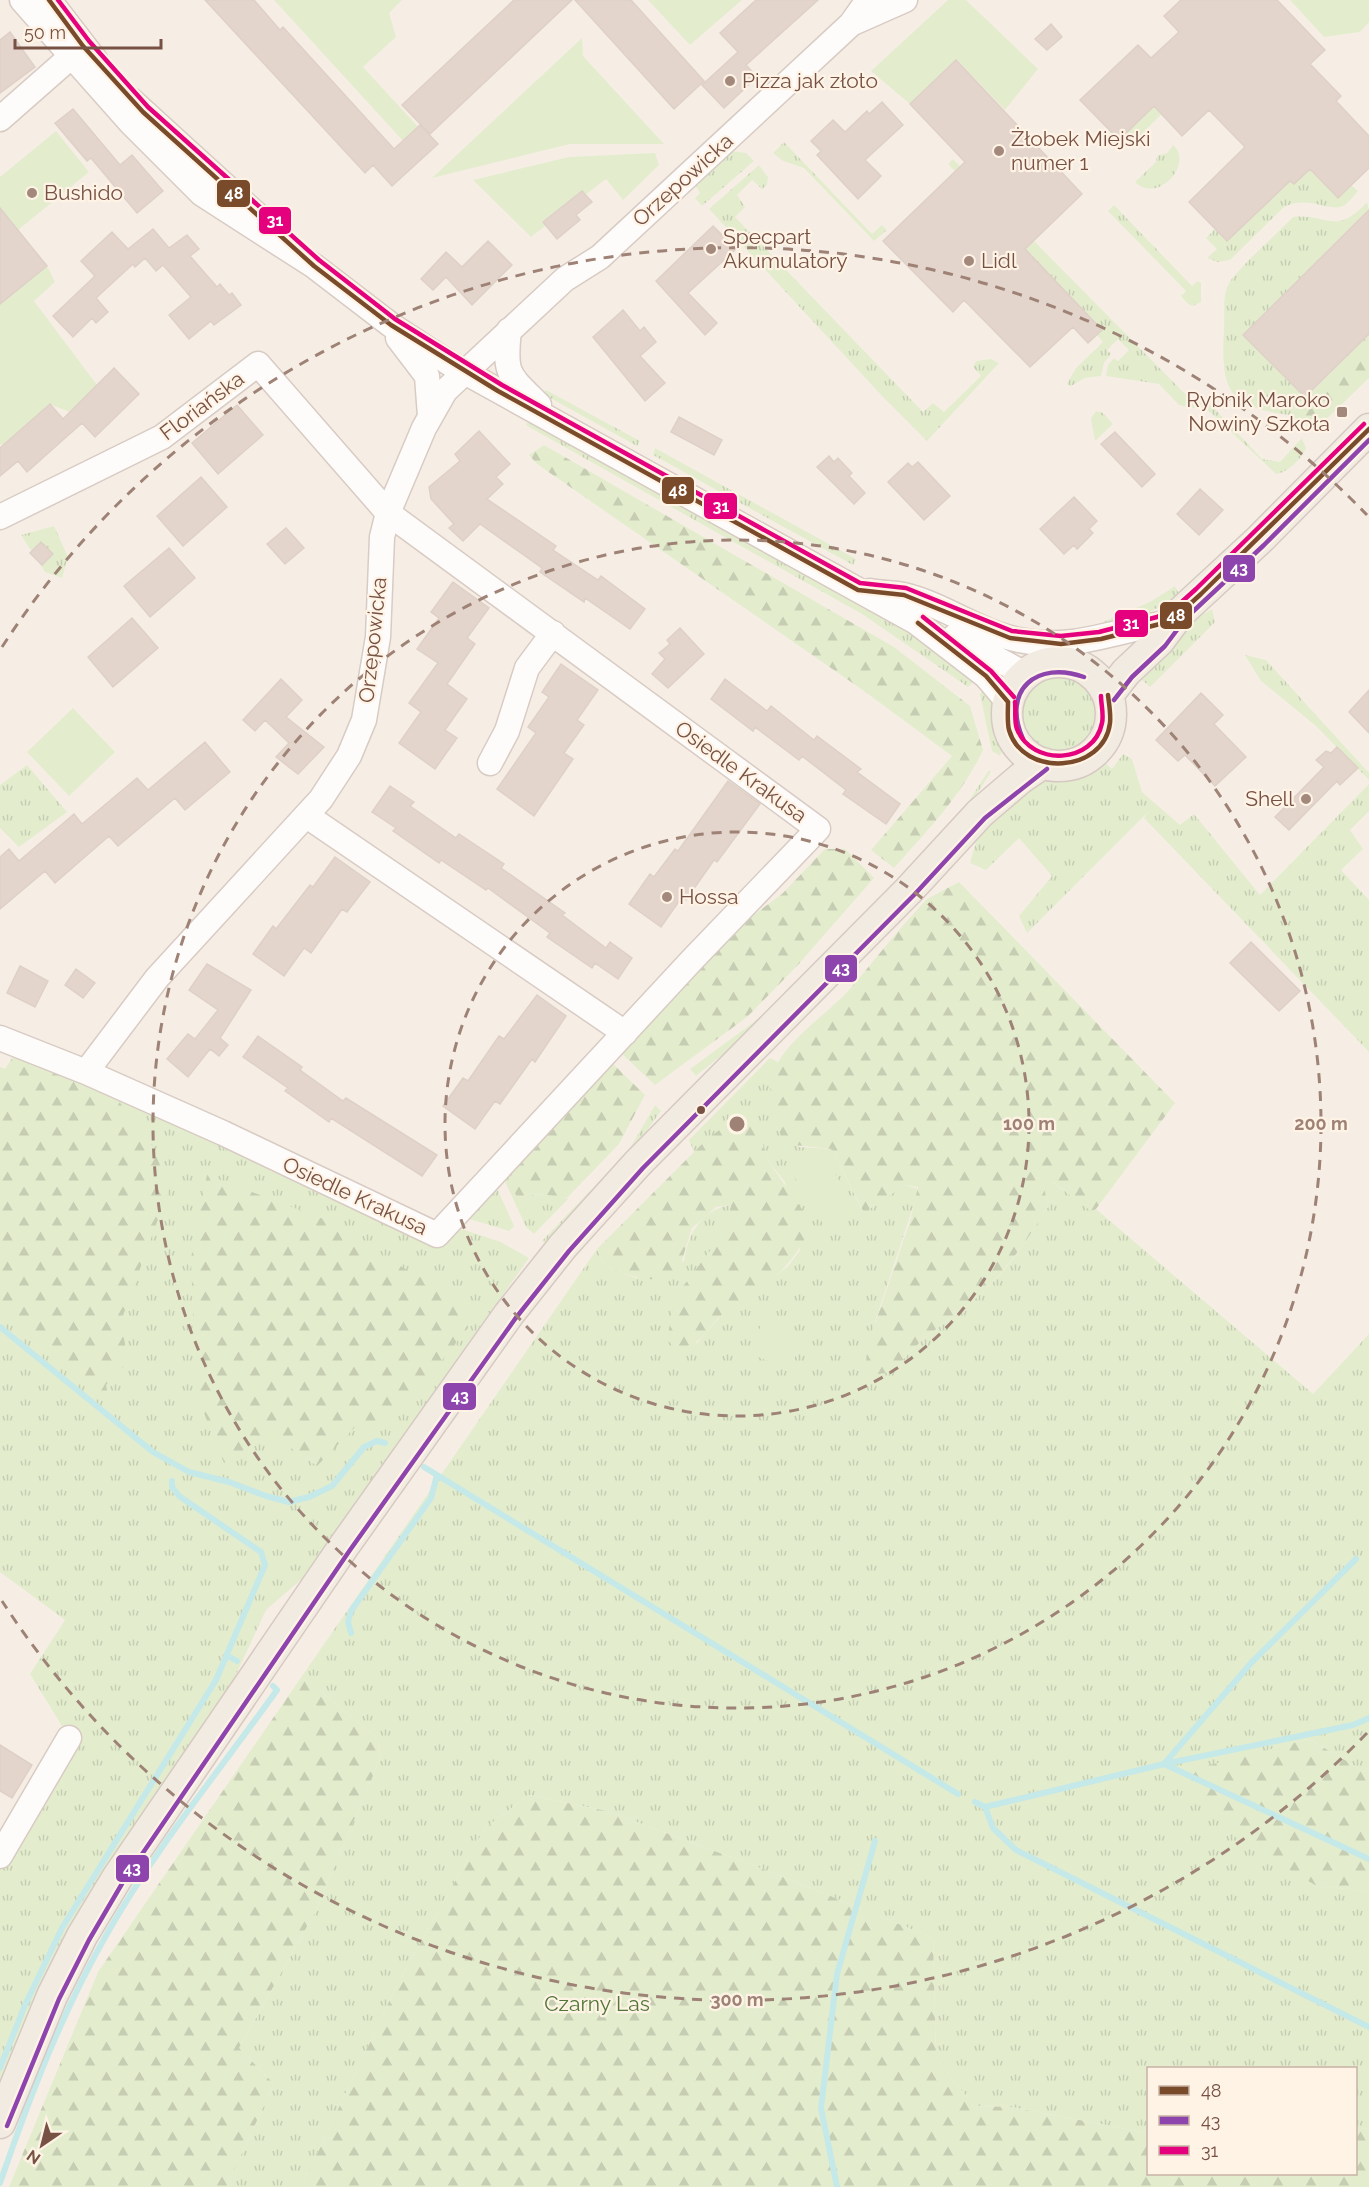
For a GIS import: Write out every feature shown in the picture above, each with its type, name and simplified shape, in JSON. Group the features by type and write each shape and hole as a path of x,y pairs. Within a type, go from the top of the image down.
{"main road":[{"path":"1087,670 1113,657 1170,619 1369,429"},
{"path":"1108,695 1126,672 1159,641 1170,619"},
{"path":"1055,662 1068,662 1087,670 1102,683 1111,708 1109,728 1096,750 1086,758 1068,765 1043,763 1027,755 1016,742 1008,726 1008,702 1012,690 1025,674 1036,667 1055,662"},
{"path":"981,813 991,786 1016,742"},
{"path":"0,2123 52,1995 82,1936 117,1878 350,1537 509,1314 612,1190 916,882 981,813 1021,778 1043,763"}],"street":[{"path":"22,0 224,188 288,240 314,266 382,318 464,372 858,590 916,621 950,634 1025,674"},
{"path":"49,0 77,51"},
{"name":"Orzepowicka","path":"86,1072 157,978 306,816 349,756 364,720 378,637 382,537 388,513 430,416 445,391 565,279 600,256 851,24 868,0"},
{"name":"Orzepowicka","path":"851,24 903,0"},
{"path":"0,119 77,51"},
{"name":"Orzepowicka","path":"382,318 427,376 430,416"},
{"path":"509,330 506,361 510,374 560,425"},
{"name":"Floriańska","path":"0,517 162,438 258,364 388,513"},
{"name":"Osiedle Krakusa","path":"86,1072 223,1133 437,1235 818,829 388,513"},
{"path":"858,590 904,595 994,633 1028,642 1087,642 1170,619"},
{"path":"916,621 986,676 1008,702"},
{"path":"490,763 507,731 527,668 553,633"},
{"path":"306,816 625,1033"},
{"path":"0,1038 86,1072"},
{"path":"0,1856 69,1738"}],"green space":[{"path":"274,0 402,0 389,13 396,37 363,67 420,129 405,143"},
{"path":"648,0 742,0 690,45"},
{"path":"948,0 966,0 1038,69 1005,110 957,60 910,104 871,71"},
{"path":"1290,0 1369,0 1369,22 1360,32 1324,37"},
{"path":"582,38 583,56 664,144 570,144 432,178"},
{"path":"1181,80 1188,87 1128,148 1119,140"},
{"name":"Bushido","path":"56,131 89,172 18,230 0,208 0,177"},
{"path":"784,142 872,234 882,225 887,230 874,241 804,168 783,161 773,153"},
{"path":"1173,145 1178,152 1179,161 1177,170 1171,179 1154,188 1144,188 1135,182 1156,162 1157,156 1167,153"},
{"path":"730,151 746,153 754,161 702,206 695,198 700,193 695,184"},
{"path":"655,153 659,165 623,200 606,179 531,237 473,180 569,157"},
{"path":"1296,155 1337,198 1351,185 1358,191 1347,204 1340,207 1302,202 1284,207 1230,260 1218,262 1207,258 1217,249 1206,238 1215,229 1227,241 1279,191 1280,170 1294,184"},
{"path":"953,159 1189,398 1211,405 1262,459 1280,462 1302,438 1306,448 1298,461 1285,471 1276,474 1209,411 1179,405 1159,384 1106,376 1108,365 1114,358 1118,361 1129,350 1118,339 1107,350 1111,354 1104,363 1101,376 1085,378 1071,386 1067,384 1076,368 1103,342 1097,335 1102,330 953,174 955,171 948,164"},
{"path":"759,165 768,177 767,185 762,189 752,180 737,195 745,207 735,217 923,412 933,403 944,412 981,376 973,367 976,361 991,359 999,363 927,441 882,396 709,209"},
{"path":"1367,202 1369,210 1243,335 1305,397 1289,415 1268,411 1240,400 1232,392 1224,367 1225,299 1229,283 1293,217 1339,221 1356,213"},
{"path":"1114,205 1192,286 1198,281 1201,283 1201,302 1193,306 1188,304 1181,296 1186,291 1108,211"},
{"path":"47,266 55,282 34,301 97,385 70,412 49,404 4,445 0,444 0,302"},
{"path":"1369,334 1369,378 1316,429 1289,415"},
{"path":"546,390 640,441 637,446 543,394"},
{"path":"1096,411 1103,413 1113,424 1095,441 1091,418"},
{"path":"529,419 918,635 979,677 968,687 862,614 529,427 526,425"},
{"path":"544,445 894,647 970,706 983,750 954,797 894,868 871,850 952,756 864,691 537,464 529,455"},
{"path":"655,448 856,559 853,565 653,455"},
{"path":"54,526 68,557 62,578 45,572 21,535"},
{"path":"1175,586 1179,594 1170,600 1143,616 1104,632 1103,622 1150,602"},
{"path":"1212,609 1215,622 1150,687 1134,673 1199,617"},
{"path":"1245,655 1266,660 1369,773 1369,780 1316,726 1261,681"},
{"path":"1059,678 1079,684 1089,694 1095,714 1089,734 1079,744 1059,750 1039,744 1029,734 1023,714 1029,694 1039,684"},
{"path":"987,686 1003,729 1000,756 992,751 980,694"},
{"path":"73,708 115,752 69,796 27,752"},
{"path":"1123,754 1132,759 1142,792 1180,825 1194,814 1260,895 1369,784 1369,811 1350,830 1363,849 1341,870 1369,900 1369,1052 1144,818 1149,811 1027,933 1019,916 1052,876 1019,838 986,870 970,863 977,838 988,820 1047,774 1077,770 1107,756 1102,760 1112,769"},
{"path":"27,765 67,812 19,847 0,828 0,785"},
{"path":"989,770 991,772 963,815 753,1030 696,1076 690,1069 762,1016 941,835 961,813"},
{"path":"825,849 845,849 874,878 797,966 747,1017 655,1085 622,1054 694,969 733,930 782,894"},
{"path":"959,882 1175,1103 1096,1209 1091,1211 1053,1182 1043,1182 1048,1207 1010,1262 983,1292 913,1349 893,1372 878,1374 866,1363 868,1344 910,1221 918,1187 905,1185 864,1213 832,1149 784,1144 772,1105 771,1081 775,1068 791,1044 848,991 927,899"},
{"path":"15,1054 273,1166 433,1245 443,1247 458,1228 501,1242 529,1258 364,1490 310,1572 266,1610 233,1681 121,1853 0,2090 0,1866 65,1731 30,1674 65,1620 0,1572 0,1067 5,1069"},
{"path":"15,1054 118,1100 153,1147 169,1189 121,1321 128,1362 106,1385 110,1405 0,1307 0,1067 5,1069"},
{"path":"770,1058 778,1062 771,1081 775,1118 799,1147 832,1149 863,1212 905,1185 925,1191 916,1198 875,1322 893,1372 913,1349 983,1292 1010,1262 1048,1207 1043,1182 1052,1182 1091,1210 1096,1209 1313,1394 1369,1334 1369,1767 1365,1772 1309,1739 1187,1772 1315,1885 1369,1892 1369,2128 1357,2130 1357,2067 1147,2067 1147,2133 1011,2107 974,2106 936,2058 933,1938 776,1874 607,1811 529,1795 485,1828 399,1981 301,2187 226,2187 274,2084 239,2048 315,1912 380,1759 378,1739 302,1676 597,1249 604,1265 636,1278 684,1261 689,1241 698,1224 712,1212 731,1205 731,1223 715,1246 696,1344 727,1309 754,1293 788,1266 800,1250 785,1182 769,1162 762,1142 705,1141 694,1152 689,1140"},
{"path":"612,1063 645,1095 619,1144 567,1198 541,1194 517,1197 508,1180"},
{"path":"655,1105 661,1111 629,1155 545,1243 542,1241 629,1150"},
{"path":"749,1121 762,1142 769,1162 803,1211 809,1230 793,1257 772,1280 733,1305 701,1338 677,1349 667,1340 675,1297 731,1223 731,1205 716,1207 692,1228 678,1273 668,1277 650,1279 623,1273 604,1265 597,1249 705,1141 727,1124"},
{"path":"821,1151 859,1213 828,1232 790,1170"},
{"path":"526,1157 517,1197 549,1194 568,1199 534,1234 526,1227 503,1177"},
{"path":"207,1175 321,1218 412,1273 463,1298 468,1328 389,1426 356,1426 317,1466 269,1433 224,1463 196,1393 191,1258"},
{"path":"496,1186 514,1226 509,1231 466,1218"},
{"path":"763,1321 803,1340 789,1370 749,1353"},
{"path":"302,1676 378,1739 380,1759 315,1912 239,2048 274,2084 226,2187 9,2187 98,1972"},
{"path":"1309,1739 1365,1772 1369,1767 1369,1892 1315,1885 1237,1839 1187,1771"},
{"name":"Czarny Las","path":"529,1795 607,1811 776,1874 933,1938 936,2058 974,2106 1011,2107 1147,2133 1147,2175 1357,2175 1357,2130 1369,2128 1369,2187 301,2187 399,1981 485,1828"}],"building":[{"path":"205,0 254,0 280,30 283,27 394,149 420,125 438,144 392,186 373,165 365,173"},
{"path":"514,0 572,0 430,134 402,105"},
{"path":"575,0 631,0 704,81 674,109"},
{"path":"756,0 818,0 746,65 757,77 724,108 702,85 738,52 720,33"},
{"path":"1181,0 1277,0 1325,50 1310,64 1341,96 1336,101 1369,136 1369,168 1338,198 1310,169 1294,184 1290,181 1227,241 1189,202 1245,147 1209,110 1182,136 1154,106 1119,140 1080,100 1138,45 1151,58 1179,32 1164,16"},
{"path":"1051,24 1062,37 1047,50 1035,39"},
{"path":"10,32 35,67 0,93 0,40"},
{"path":"956,60 1082,194 1025,249 1102,330 1088,343 1073,327 1030,367 964,300 953,312 883,241 965,162 910,104"},
{"path":"882,102 903,125 865,160 881,176 858,199 817,155 821,151 811,141 833,120 845,132 867,111 869,114"},
{"path":"73,109 120,165 132,155 163,191 137,213 91,158 87,161 55,123"},
{"path":"582,191 592,202 576,215 580,220 557,239 543,222"},
{"path":"0,208 47,266 0,304"},
{"path":"1369,210 1369,334 1305,397 1243,335"},
{"path":"713,226 736,249 688,293 717,323 705,335 656,281"},
{"path":"153,229 169,248 187,235 199,249 190,256 217,287 220,284 229,295 232,293 241,305 214,325 211,321 189,339 169,315 191,297 163,265 156,271 145,258 135,267 133,264 96,298 108,312 96,323 92,318 73,337 53,316 95,276 81,261 112,232 128,249"},
{"path":"488,241 512,265 472,305 446,277 433,290 421,279 446,252 462,267"},
{"path":"623,310 640,331 644,327 656,342 640,356 665,383 645,401 593,337"},
{"path":"114,368 139,394 95,437 82,423 27,472 18,461 0,476 0,448 50,404 63,419"},
{"path":"237,405 263,435 218,474 192,443"},
{"path":"679,417 722,440 714,455 671,432"},
{"path":"479,431 510,464 496,477 503,484 487,499 556,546 553,550 598,580 601,576 645,609 630,629 585,598 584,602 540,572 542,568 480,524 463,541 449,528 454,524 431,499 429,487 460,461 455,454"},
{"path":"1115,432 1155,474 1142,487 1101,444"},
{"path":"829,456 834,462 838,458 852,473 849,476 865,493 854,504 817,467"},
{"path":"918,462 950,496 924,520 888,482 908,463 912,467"},
{"path":"201,477 227,507 183,546 157,516"},
{"path":"1200,489 1223,510 1199,535 1177,514"},
{"path":"1074,497 1097,521 1089,529 1093,533 1077,549 1074,545 1064,554 1040,529"},
{"path":"286,528 304,548 285,564 267,544"},
{"path":"41,542 53,554 42,565 30,553"},
{"path":"169,548 195,578 150,617 124,586"},
{"path":"453,582 489,608 467,638 475,644 447,684 467,699 445,730 457,738 435,769 399,743 421,712 409,703 438,663 417,649 439,618 431,612"},
{"path":"132,618 158,648 113,687 88,657"},
{"path":"680,628 704,654 668,688 652,674 665,659 659,653 670,644 667,640"},
{"path":"561,664 598,690 577,720 584,725 564,753 573,759 534,816 497,789 536,733 528,727 549,697 542,692"},
{"path":"281,679 302,700 286,717 324,747 298,774 276,757 289,743 265,720 255,731 243,720"},
{"path":"725,679 767,711 771,706 814,740 817,736 861,769 857,772 900,804 886,824 843,794 846,790 802,756 799,760 755,727 753,731 711,699"},
{"path":"1369,690 1369,733 1349,712"},
{"path":"1201,693 1223,715 1214,724 1246,757 1215,786 1185,755 1178,761 1156,740"},
{"path":"205,742 230,772 185,810 175,798 118,846 109,836 55,883 45,871 0,909 0,857 9,849 19,861 74,814 82,824 137,778 148,790"},
{"name":"Shell","path":"1337,747 1358,768 1340,785 1337,781 1289,830 1275,817 1324,767 1316,760 1326,751 1331,753"},
{"path":"728,781 760,804 717,862 714,860 686,900 682,897 661,927 629,904 650,874 654,877 675,849 678,851"},
{"path":"390,786 414,802 410,806 456,838 459,834 504,864 501,868 565,913 562,915 606,948 610,942 632,958 618,979 595,963 592,968 547,937 550,933 488,888 486,890 441,860 439,863 393,831 396,828 372,812"},
{"path":"335,857 370,882 347,912 342,909 311,953 304,948 284,976 253,954 273,926 276,929 310,885 313,887"},
{"path":"1251,942 1300,991 1279,1011 1230,963"},
{"path":"207,964 251,990 220,1038 228,1045 219,1056 210,1049 188,1077 167,1059 188,1034 195,1039 218,1010 189,990"},
{"path":"20,966 48,981 35,1007 7,993"},
{"path":"76,969 95,983 83,998 65,985"},
{"path":"537,995 566,1016 535,1062 532,1059 500,1104 495,1101 475,1129 443,1106 463,1078 468,1081 499,1036 504,1039"},
{"path":"258,1036 302,1067 300,1070 343,1101 346,1098 437,1155 422,1176 331,1118 329,1122 285,1091 288,1088 243,1057"},
{"path":"0,1745 32,1765 12,1798 0,1791"}],"waterway":[{"path":"0,1327 153,1452 189,1472 229,1482 266,1496 289,1502 309,1497 332,1486 364,1447 377,1441 385,1443"},
{"path":"424,1467 958,1794"},
{"path":"351,1633 348,1622 351,1611 431,1498 437,1475"},
{"path":"0,2068 25,2005 62,1928 216,1680 265,1565 261,1552 179,1496 172,1487 172,1481"},
{"path":"1356,1559 1252,1662 1164,1764 1369,1859"},
{"path":"228,1656 237,1661"},
{"path":"0,2183 48,2055 91,1962 147,1869 277,1690 273,1686"},
{"path":"985,1807 1164,1764 1353,1725 1369,1718"},
{"path":"975,1802 985,1807 993,1828 1016,1850 1369,2027"},
{"path":"837,2187 821,2108 837,1974 875,1841"}],"transit line":[{"name":"48","path":"49,0 83,46 143,112 314,266 391,325 498,391 858,590 904,595 1010,638 1061,644 1101,639 1160,624 1180,613 1201,594 1369,429"},
{"name":"31","path":"58,0 89,41 148,107 319,260 395,319 502,385 860,583 906,588 1012,631 1061,636 1099,632 1157,617 1176,607 1196,589 1364,424"},
{"name":"43","path":"1114,700 1132,677 1165,646 1186,618 1264,545 1369,440"},
{"name":"31","path":"923,617 991,671 1014,697"},
{"name":"48","path":"918,623 986,676 1008,702"},
{"name":"43","path":"1023,739 1017,722 1017,706 1020,693 1028,683 1038,676 1052,673 1067,673 1084,677"},
{"name":"48","path":"1008,702 1009,730 1017,746 1030,756 1046,762 1062,763 1079,760 1094,752 1105,740 1110,723 1108,695"},
{"name":"31","path":"1015,702 1016,726 1025,741 1035,750 1048,755 1062,756 1076,753 1087,747 1097,737 1103,720 1101,696"},
{"name":"43","path":"7,2126 59,1999 89,1940 123,1882 350,1550 515,1319 569,1251 643,1168 914,895 985,818 1047,769"}],"place":[{"name":"Pizza jak złoto","path":"730,81"},
{"name":"Żłobek Miejski numer 1","path":"999,151"},
{"name":"Bushido","path":"32,193"},
{"name":"Specpart Akumulatory","path":"711,249"},
{"name":"Lidl","path":"969,261"},
{"name":"Rybnik Maroko Nowiny Szkoła","path":"1342,412"},
{"name":"Shell","path":"1306,799"},
{"name":"Hossa","path":"667,897"}]}
